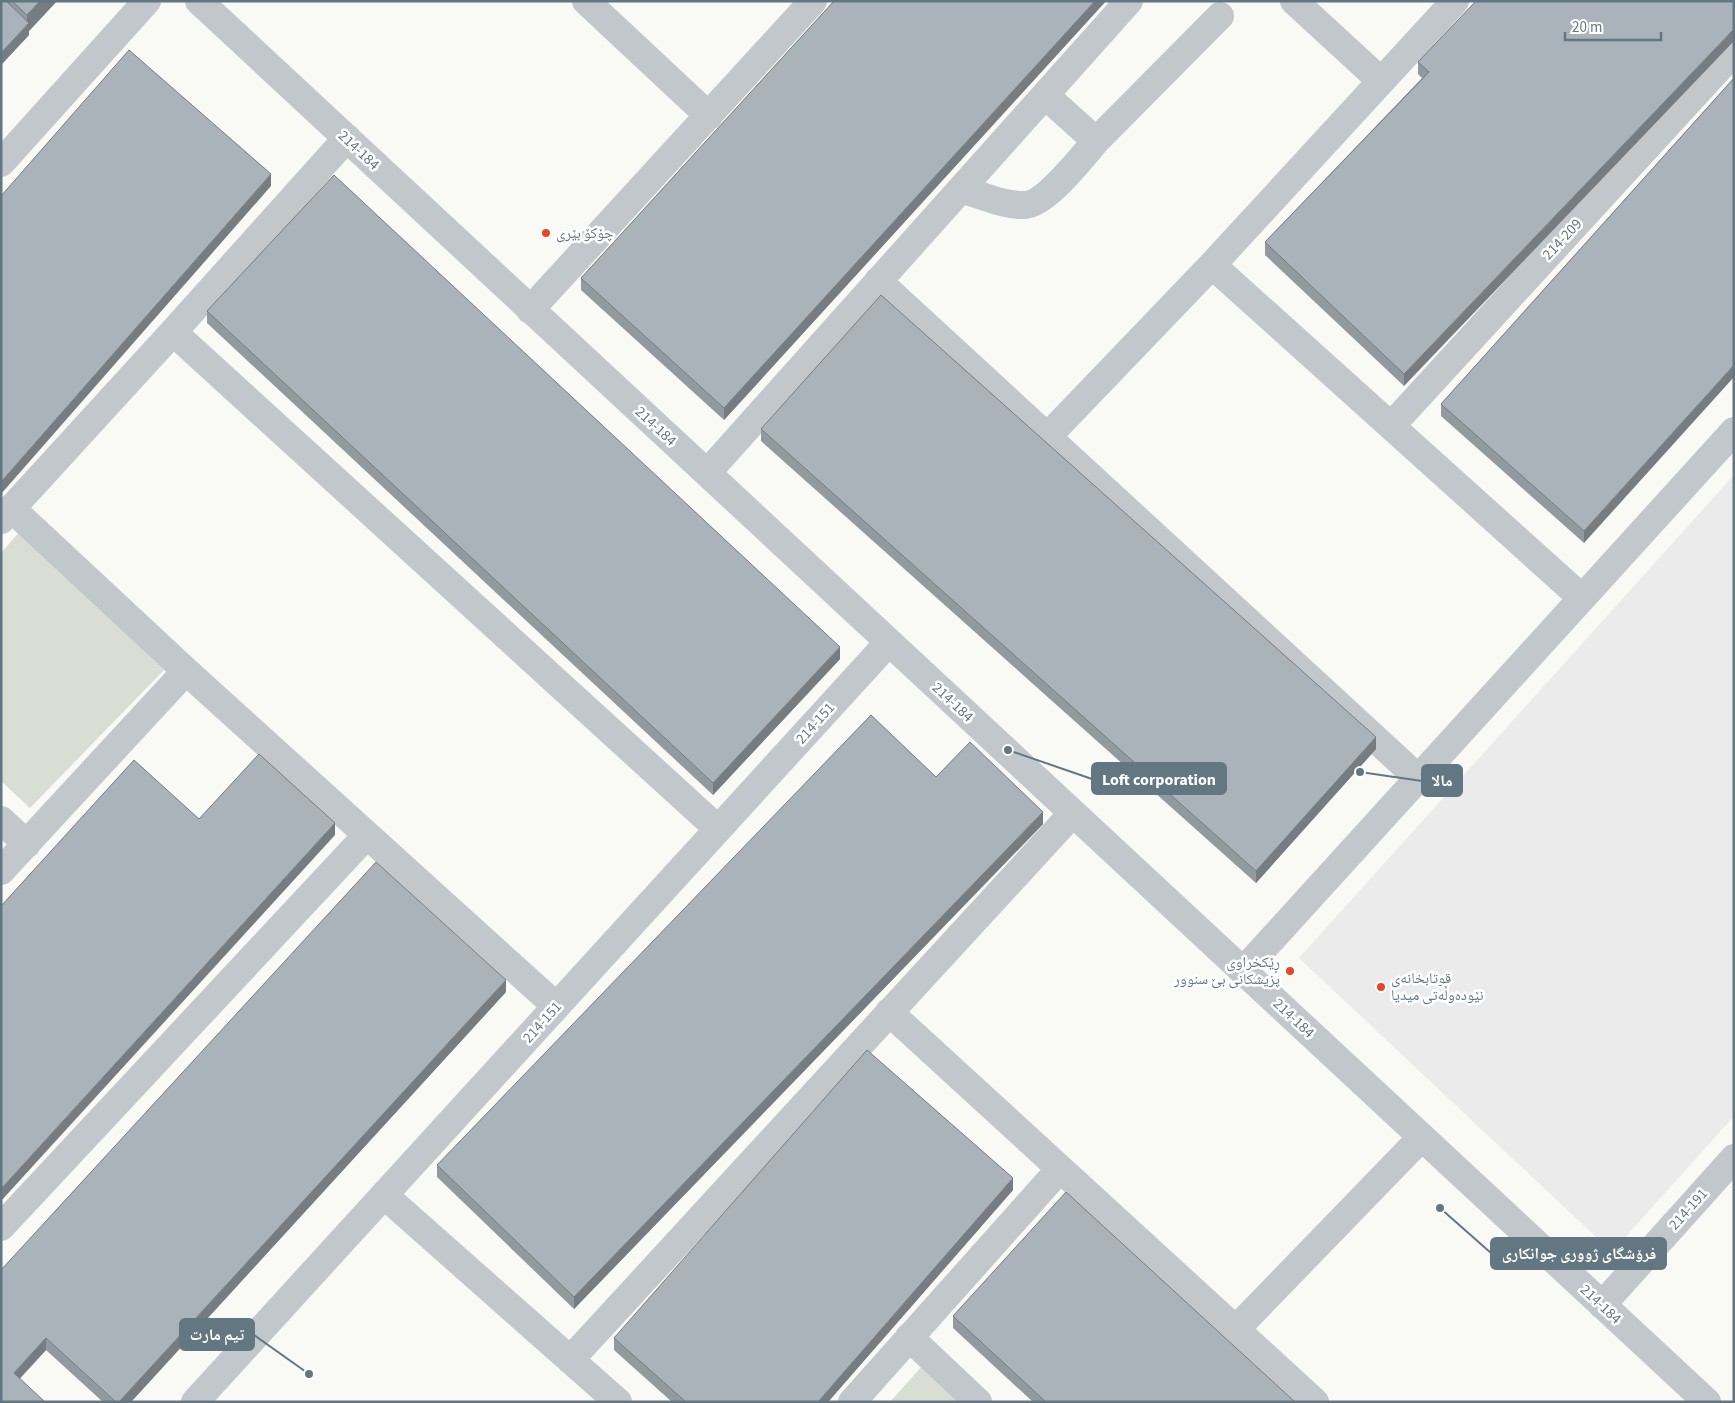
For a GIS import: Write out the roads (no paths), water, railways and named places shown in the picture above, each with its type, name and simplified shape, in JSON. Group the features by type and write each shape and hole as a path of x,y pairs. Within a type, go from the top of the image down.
{"street":[{"path":"1,163 147,1"},
{"name":"214-184","path":"199,1 1707,1402"},
{"path":"586,1 709,116"},
{"path":"530,310 813,1"},
{"path":"707,473 1129,1"},
{"path":"1294,1 1381,81"},
{"path":"1047,437 1212,265 1455,1"},
{"path":"961,189 1010,204 1027,205 1047,195 1096,141 1220,16"},
{"name":"214-209","path":"1391,426 1734,52"},
{"path":"1046,96 1096,141"},
{"path":"347,138 6,514 186,671 556,1006"},
{"path":"1212,265 1582,598"},
{"path":"878,281 1418,778"},
{"path":"173,332 718,829"},
{"path":"1243,971 1734,431"},
{"name":"214-151","path":"197,1401 889,642"},
{"path":"1,871 186,671"},
{"path":"570,1360 1073,813"},
{"path":"1,820 26,844"},
{"path":"1,1227 367,835"},
{"path":"889,1012 1316,1402"},
{"path":"1236,1329 1422,1137"},
{"name":"214-191","path":"1602,1304 1734,1158"},
{"path":"852,1402 1060,1169"},
{"path":"384,1195 618,1402"},
{"path":"909,1338 978,1402"}],"place":[{"name":"چۆکۆ بێری","path":"546,233"},
{"name":"Loft corporation","path":"1008,750"},
{"name":"مالا","path":"1360,772"},
{"name":"ڕێکخراوی پزیشکانی بێ سنوور","path":"1290,971"},
{"name":"قوتابخانەی نێودەوڵەتی میدیا","path":"1381,987"},
{"name":"فرۆشگای ژووری جوانکاری","path":"1440,1208"},
{"name":"تيم مارت","path":"309,1374"}]}
